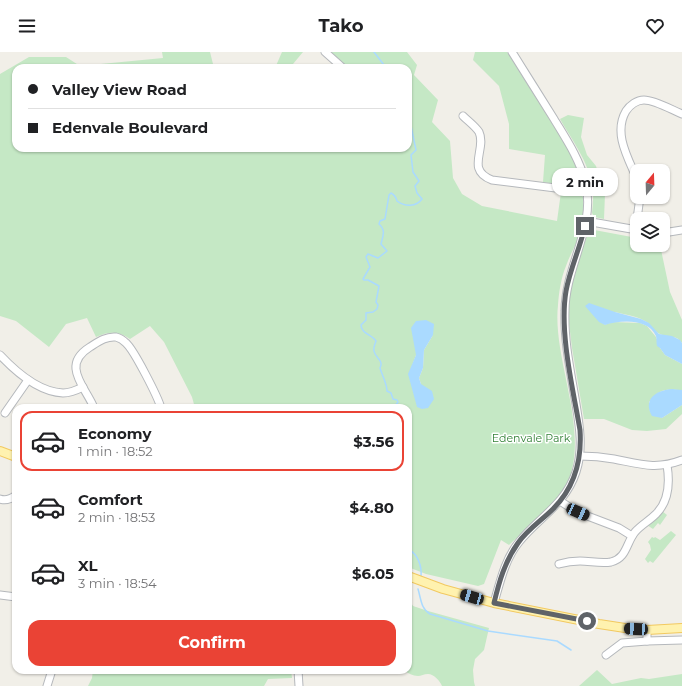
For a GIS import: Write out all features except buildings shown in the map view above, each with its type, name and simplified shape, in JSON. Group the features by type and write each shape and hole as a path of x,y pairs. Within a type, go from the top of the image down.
{"main road":[{"path":"0,451 12,455"},
{"path":"412,577 443,589 494,603 625,628 647,630 682,628"}],"street":[{"path":"325,52 338,64"},
{"path":"494,603 510,554 522,538 560,501 573,479 580,456 580,430 566,342 564,309 569,276 583,237 586,221 587,192 578,159 512,52"},
{"path":"631,164 622,142 622,123 628,108 639,101 645,100 682,114"},
{"path":"463,116 479,132 478,166 483,175 487,178 587,192"},
{"path":"586,221 630,229"},
{"path":"670,232 682,230"},
{"path":"92,404 76,371 76,364 78,358 87,349 109,338 122,339 131,348 159,404"},
{"path":"0,355 28,380 55,392 71,392 83,386"},
{"path":"5,413 28,380"},
{"path":"580,456 613,459 650,466 666,465 682,460"},
{"path":"558,564 580,561 610,562 621,557 625,552 632,536 662,507 668,491 669,482 666,465"},
{"path":"0,499 9,499 12,497"},
{"path":"560,501 578,512 619,528 632,536"},
{"path":"0,595 12,596"},
{"path":"647,630 647,640"},
{"path":"606,655 622,643 647,640 682,640"},
{"path":"48,686 51,674"},
{"path":"298,674 299,686"}],"green space":[{"path":"162,52 210,52 213,64 101,64 163,58"},
{"path":"282,52 303,52 293,64 277,64"},
{"name":"Edenvale Park","path":"331,52 407,52 417,65 414,75 438,100 432,122 450,141 453,178 462,194 482,206 557,221 561,192 581,195 583,197 583,218 581,230 563,275 558,305 560,349 573,419 575,441 573,463 567,484 549,508 509,545 501,540 484,584 478,586 426,574 412,569 412,404 194,404 192,397 164,342 150,326 130,339 118,333 110,333 96,337 87,318 66,324 49,347 16,321 0,316 0,74 12,67 12,152 412,152 412,64 344,64","holes":["433,335 424,350 423,368 419,378 421,384 412,386 409,374 416,355"]},
{"path":"475,52 507,52 572,155 582,183 577,188 543,182 545,155 509,149 509,124 499,86 473,60"},
{"path":"29,57 66,57 77,64 17,64"},
{"path":"568,115 584,118 581,137 587,155 596,166 605,194 604,219 594,217 592,213 593,192 590,176 579,151 560,119"},
{"path":"589,229 630,237 630,252 661,252 670,292 682,320 682,343 675,337 658,333 649,324 637,317 615,312 604,325 613,322 640,323 647,326 656,337 660,348 665,355 682,364 682,390 664,390 649,402 650,412 662,418 682,405 682,414 666,429 647,431 632,430 604,419 584,419 568,315 568,296"},
{"path":"662,511 667,515 660,525 658,523 653,529 647,525"},
{"path":"671,531 676,535 653,563 650,561 648,563 645,559 651,550 648,542 652,537 660,540"},
{"path":"412,604 428,611 489,628 484,650 475,659 473,670 475,686 442,686 435,676 428,674 416,676 410,674 412,674"},
{"path":"597,670 612,684 641,678 649,679 682,674 682,686 579,686"},
{"path":"92,674 292,674 292,678 268,679 264,686 88,686"}],"water":[{"path":"589,303 641,319 649,323 659,334 672,336 680,340 682,343 682,364 665,355 657,346 656,336 647,326 633,322 618,322 605,325 599,322 585,306"},
{"path":"426,320 434,324 433,335 424,350 423,368 419,378 421,384 432,391 434,399 428,408 422,409 417,407 408,374 416,355 411,328 416,321"},
{"path":"672,389 682,390 682,405 662,418 652,416 649,410 650,400 661,391"}],"waterway":[{"path":"374,52 383,64"},
{"path":"396,404 398,402 397,400 393,399 391,393 387,391 380,368 381,363 374,351 376,341 361,328 361,325 366,320 366,313 373,312 377,309 378,305 376,302 379,286 363,279 370,267 366,257 368,254 378,258 387,251 381,244 383,229 379,224 380,221 385,219 389,195 391,193 395,196 397,201 407,205 417,204 422,199 417,193 415,186 419,181 413,172 411,155 416,150 412,131"},
{"path":"412,552 419,561 421,576"},
{"path":"418,589 423,607 430,614 488,631 557,641 571,650"}],"route":[{"path":"585,226 583,237 569,276 564,309 566,342 580,430 581,443 578,465 571,485 560,501 519,541 510,554 494,603 587,621"}]}
